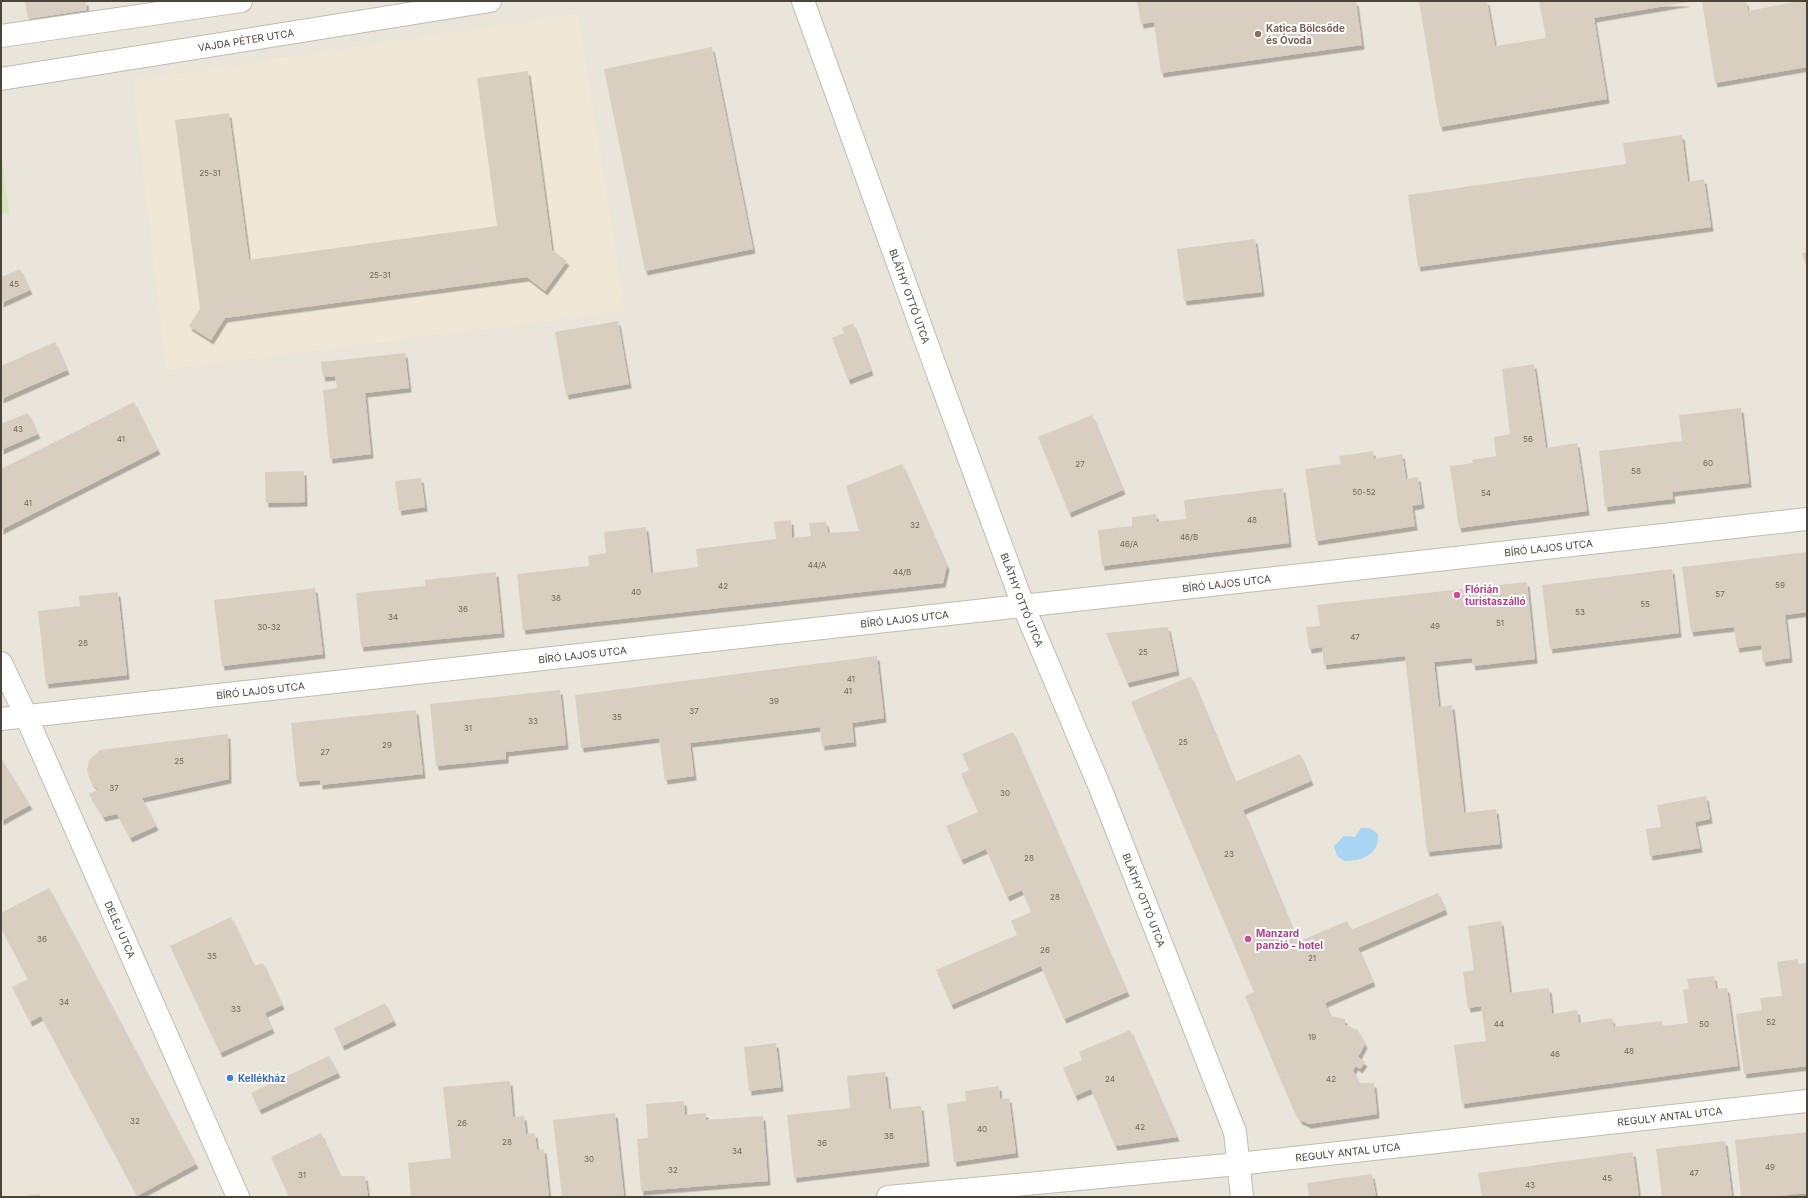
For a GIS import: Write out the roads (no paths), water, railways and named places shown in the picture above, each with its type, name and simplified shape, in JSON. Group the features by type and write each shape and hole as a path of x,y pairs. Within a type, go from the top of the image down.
{"street":[{"path":"1,36 240,1"},
{"name":"VAJDA PÉTER UTCA","path":"1,79 490,1"},
{"name":"BLÁTHY OTTÓ UTCA","path":"803,1 1023,604 1101,790 1235,1132 1242,1197"},
{"name":"BÍRÓ LAJOS UTCA","path":"1,719 1023,604 1807,519"},
{"name":"DELEJ UTCA","path":"1,664 26,716 238,1197"},
{"name":"REGULY ANTAL UTCA","path":"888,1197 1238,1164 1807,1101"}],"water":[{"path":"1361,828 1370,828 1378,834 1376,847 1373,852 1363,858 1344,861 1337,856 1334,846 1344,836 1355,837"}],"place":[{"name":"Katica Bölcsőde és Óvoda","path":"1258,34"},
{"name":"Flórián turistaszálló","path":"1457,595"},
{"name":"Manzard panzió - hotel","path":"1248,939"},
{"name":"Kellékház","path":"230,1078"}]}
